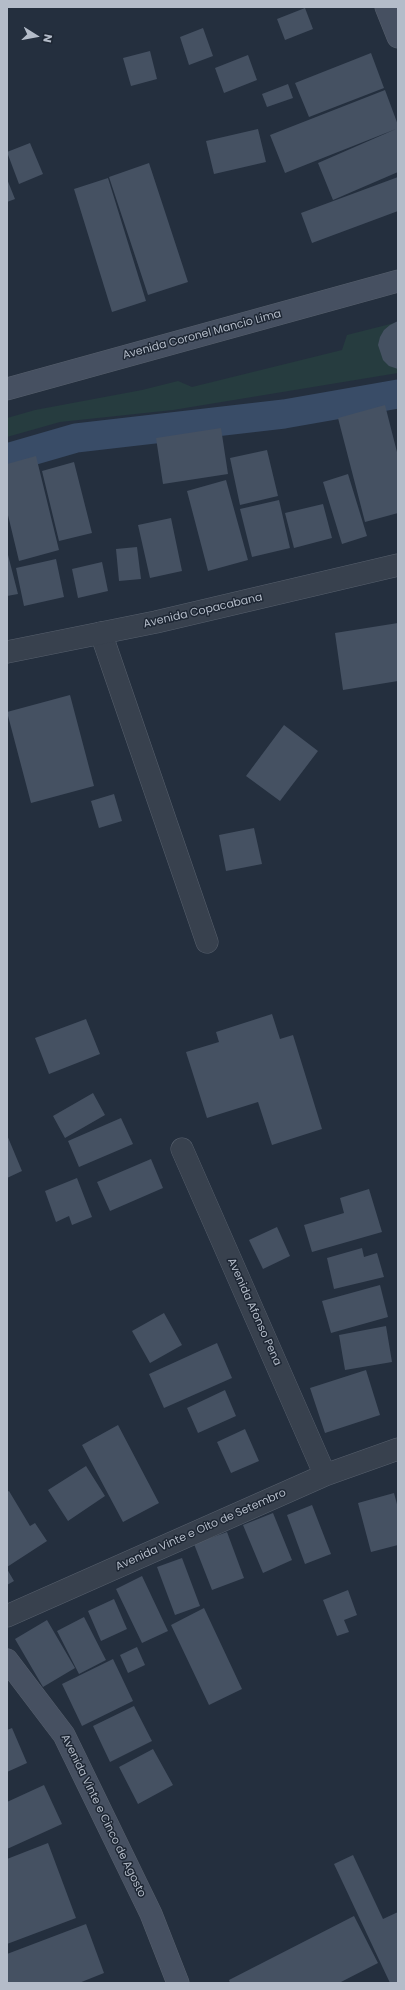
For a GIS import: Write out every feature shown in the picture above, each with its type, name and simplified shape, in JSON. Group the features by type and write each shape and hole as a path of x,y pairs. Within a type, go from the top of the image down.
{"main road":[{"path":"386,7 398,37"},
{"name":"Avenida Coronel Mancio Lima","path":"7,389 398,281"},
{"name":"Avenida Vinte e Cinco de Agosto","path":"7,1660 64,1735 152,1914 178,1983"}],"street":[{"name":"Avenida Copacabana","path":"7,652 163,620 398,565"},
{"path":"101,633 207,942"},
{"name":"Avenida Afonso Pena","path":"182,1149 325,1475"},
{"name":"Avenida Vinte e Oito de Setembro","path":"7,1616 325,1475 398,1449"}],"green space":[{"path":"398,322 398,373 173,410 60,422 7,437 7,418 35,410 142,390 178,381 192,387 342,350 347,335"}],"building":[{"path":"305,8 313,29 285,40 277,19"},
{"path":"203,28 213,56 189,65 180,37"},
{"path":"150,51 157,79 131,86 123,58"},
{"path":"371,53 384,88 309,117 295,83"},
{"path":"248,55 257,80 224,93 215,68"},
{"path":"288,84 293,98 267,107 262,94"},
{"path":"385,90 398,125 398,172 333,200 318,163 396,129 285,173 270,135"},
{"path":"258,129 266,162 214,174 206,141"},
{"path":"30,143 43,174 19,184 7,152"},
{"path":"149,163 188,282 148,295 109,177"},
{"path":"398,177 398,211 312,243 301,213"},
{"path":"108,178 146,301 112,312 74,189"},
{"path":"7,179 15,199 7,202"},
{"path":"398,321 398,369 389,366 383,360 378,345 384,330"},
{"path":"385,405 398,456 398,513 365,522 338,418"},
{"path":"221,428 228,474 163,484 156,438"},
{"path":"267,450 278,496 240,505 230,458"},
{"path":"36,456 59,550 19,561 7,511 7,464"},
{"path":"74,462 92,533 59,541 42,471"},
{"path":"348,474 367,536 342,544 323,482"},
{"path":"226,480 248,560 208,571 187,491"},
{"path":"279,500 290,548 252,557 240,509"},
{"path":"323,504 332,538 294,548 285,513"},
{"path":"171,518 182,571 150,578 138,525"},
{"path":"137,547 141,579 119,581 116,549"},
{"path":"7,551 18,594 7,596"},
{"path":"56,559 64,597 24,606 16,568"},
{"path":"102,562 108,591 78,598 72,569"},
{"path":"398,623 398,681 343,690 335,633"},
{"path":"70,695 94,786 31,803 7,712"},
{"path":"284,725 318,751 280,801 246,776"},
{"path":"114,794 122,821 99,828 91,801"},
{"path":"254,828 262,864 226,871 219,835"},
{"path":"272,1014 280,1039 293,1035 322,1129 272,1145 258,1102 207,1118 186,1052 219,1042 216,1032"},
{"path":"86,1019 100,1054 49,1074 35,1038"},
{"path":"93,1093 105,1115 65,1138 53,1116"},
{"path":"121,1118 133,1144 79,1167 68,1141"},
{"path":"7,1135 22,1171 7,1178"},
{"path":"151,1159 163,1188 110,1211 97,1182"},
{"path":"77,1178 92,1217 72,1225 69,1216 56,1222 45,1191"},
{"path":"369,1189 382,1232 312,1252 304,1225 344,1213 340,1198"},
{"path":"277,1227 290,1256 263,1269 249,1240"},
{"path":"362,1248 364,1257 377,1253 384,1277 334,1289 327,1258"},
{"path":"380,1285 388,1317 331,1333 322,1301"},
{"path":"164,1313 182,1345 150,1363 132,1331"},
{"path":"386,1326 392,1362 345,1370 339,1335"},
{"path":"217,1343 232,1378 164,1408 149,1374"},
{"path":"366,1370 380,1415 325,1433 310,1388"},
{"path":"225,1390 236,1416 198,1433 187,1408"},
{"path":"118,1425 159,1503 123,1522 82,1445"},
{"path":"245,1429 259,1461 231,1473 217,1442"},
{"path":"86,1466 105,1496 68,1521 48,1490"},
{"path":"9,1491 30,1526 35,1523 47,1541 7,1567 7,1492"},
{"path":"394,1493 398,1508 398,1545 371,1552 358,1503"},
{"path":"312,1505 331,1554 305,1564 287,1515"},
{"path":"273,1513 292,1560 263,1573 243,1525"},
{"path":"227,1532 244,1578 212,1590 194,1544"},
{"path":"182,1558 200,1606 175,1615 157,1567"},
{"path":"7,1569 14,1581 7,1585"},
{"path":"142,1576 168,1631 142,1643 116,1589"},
{"path":"348,1590 357,1615 344,1620 349,1632 337,1636 323,1600"},
{"path":"114,1599 127,1629 101,1641 88,1611"},
{"path":"204,1608 242,1689 209,1705 171,1625"},
{"path":"84,1617 106,1660 79,1674 57,1631"},
{"path":"47,1620 75,1668 43,1687 15,1639"},
{"path":"137,1647 145,1665 128,1673 120,1655"},
{"path":"113,1659 133,1701 82,1726 62,1684"},
{"path":"134,1706 152,1741 110,1762 93,1726"},
{"path":"12,1728 27,1763 7,1772 7,1730"},
{"path":"153,1749 173,1785 138,1804 119,1767"},
{"path":"44,1785 62,1824 7,1849 7,1802"},
{"path":"48,1843 76,1918 7,1944 7,1859"},
{"path":"353,1855 383,1919 398,1912 398,1983 390,1983 334,1864"},
{"path":"354,1916 378,1963 339,1983 230,1983 229,1980"},
{"path":"86,1924 104,1973 79,1983 7,1983 7,1954"}],"waterway":[{"path":"7,458 76,438 284,414 398,394"}]}
